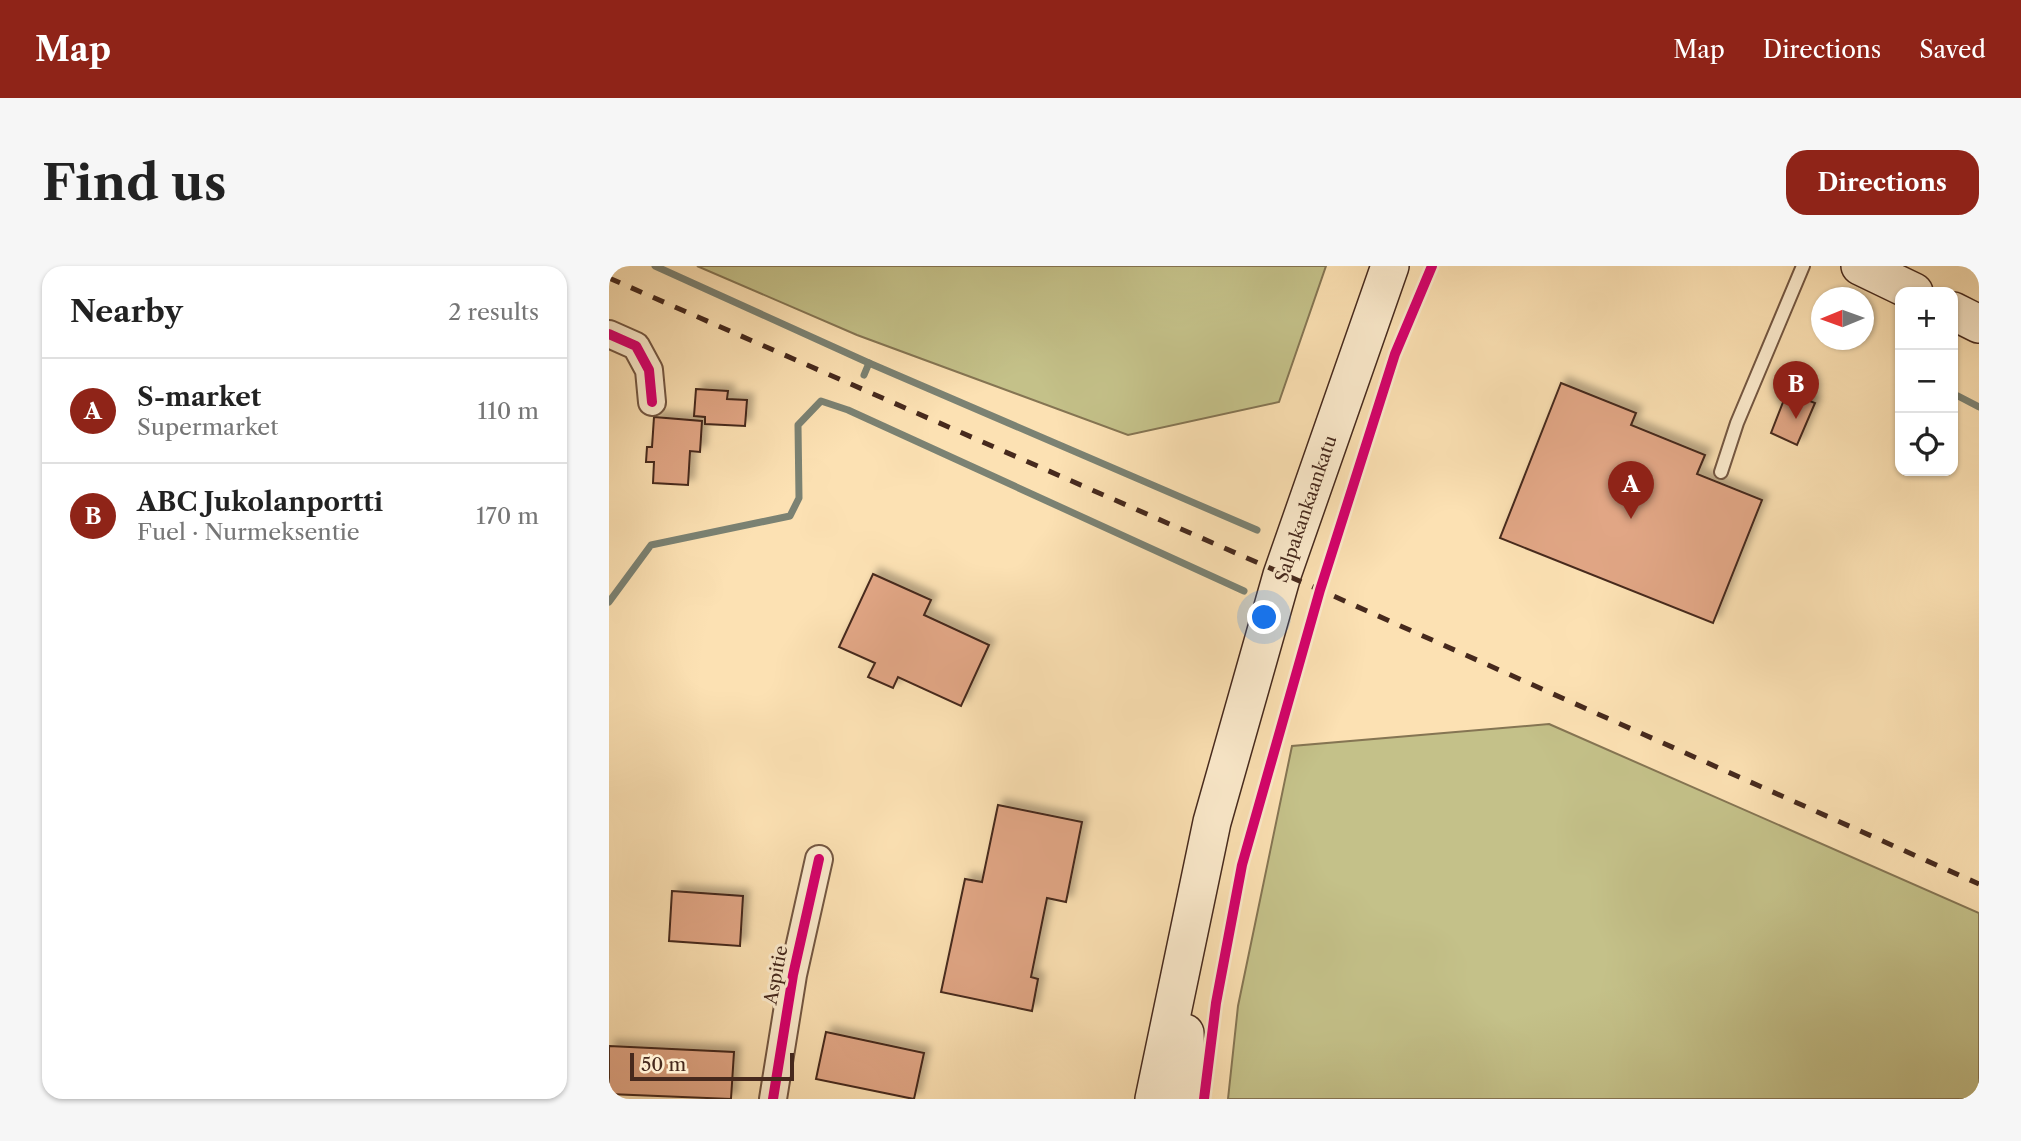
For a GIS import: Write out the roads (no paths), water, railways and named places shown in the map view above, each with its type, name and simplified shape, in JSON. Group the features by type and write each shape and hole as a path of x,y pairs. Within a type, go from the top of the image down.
{"main road":[{"name":"Salpakankaankatu","path":"1154,1099 1212,822 1282,575 1390,266"},
{"path":"1860,266 1904,287"},
{"path":"1958,314 1979,324"},
{"name":"Salpakankaankatu","path":"1181,1099 1186,1059 1182,958"}],"street":[{"path":"609,334 636,346 649,370 652,402"},
{"name":"Aspitie","path":"773,1099 793,975 819,859"}],"lane":[{"path":"1721,472 1737,423 1803,266"}],"waterway":[{"path":"655,266 869,363 1257,530"},
{"path":"864,375 869,363"},
{"path":"1958,396 1979,407"},
{"path":"609,602 651,545 790,516 799,498 798,425 821,401 848,410 1244,591"}],"railway":[{"path":"609,278 1320,590 1979,884"}],"place":[{"name":"ABC Jukolanportti","path":"1796,419"},
{"name":"S-market","path":"1631,519"}]}
